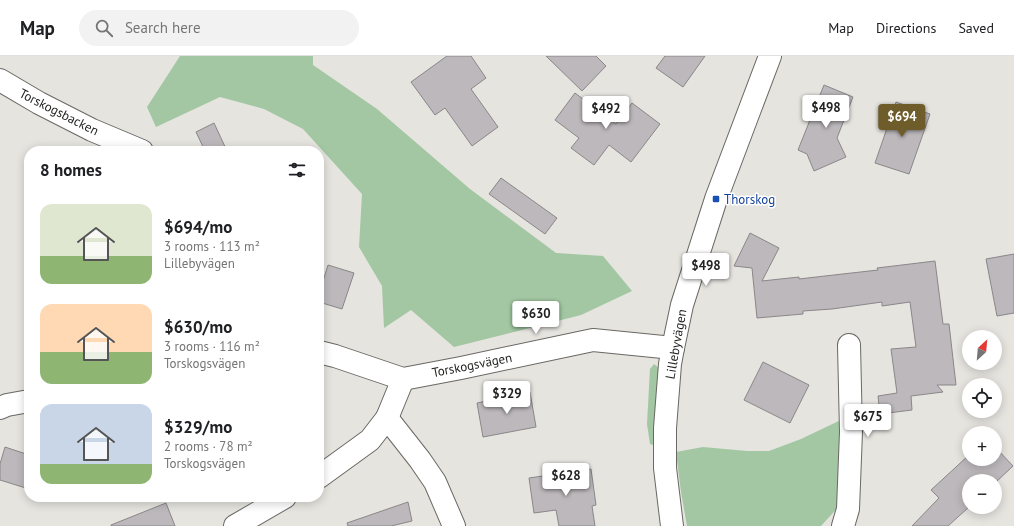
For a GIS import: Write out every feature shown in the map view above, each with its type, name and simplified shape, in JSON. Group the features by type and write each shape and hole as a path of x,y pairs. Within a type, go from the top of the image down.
{"street":[{"name":"Lillebyvägen","path":"672,526 665,468 665,428 670,364 673,348 682,305 716,199 770,56"},
{"name":"Torskogsbacken","path":"0,80 39,103 92,130 130,146"},
{"name":"Torskogsvägen","path":"403,379 593,340 673,348"},
{"path":"844,526 848,509 851,432 849,345"},
{"path":"324,353 403,379 387,418 370,440 324,473"},
{"path":"0,408 24,402"},
{"path":"387,418 435,482 454,526"},
{"path":"235,526 276,502"}],"green space":[{"path":"180,56 313,56 313,65 377,109 470,189 556,253 603,256 632,291 581,315 454,347 411,310 384,328 382,286 359,247 362,194 324,152 324,146 318,146 303,129 264,109 220,97 156,127 147,107"},
{"path":"654,364 659,368 654,420 654,443 652,445 650,444 647,424 650,369"},
{"path":"843,419 842,503 821,526 687,526 676,452 703,447 747,451 769,451 801,439"}],"building":[{"path":"447,56 471,56 486,78 471,89 498,127 472,146 445,108 435,115 411,82"},
{"path":"546,56 596,56 606,66 582,91"},
{"path":"665,56 705,56 683,87 656,68"},
{"path":"824,85 853,97 837,138 846,157 814,171 807,154 798,150"},
{"path":"575,93 616,124 632,103 660,124 631,162 609,145 594,165 571,148 579,138 555,120"},
{"path":"896,102 930,114 909,174 875,163"},
{"path":"214,123 225,146 203,146 196,132"},
{"path":"501,178 557,218 545,234 489,194"},
{"path":"750,233 779,248 762,281 799,277 799,279 878,270 877,268 935,261 943,324 949,324 956,385 937,385 943,392 911,396 912,410 880,414 878,396 897,393 891,349 916,347 910,302 882,306 882,302 832,309 803,311 803,314 757,318 752,268 734,266"},
{"path":"1014,254 1014,313 997,316 986,259"},
{"path":"328,265 354,273 342,309 324,304 324,278"},
{"path":"763,362 809,385 790,423 744,400"},
{"path":"530,392 536,427 483,437 477,403"},
{"path":"5,447 24,453 24,487 0,480 0,464"},
{"path":"1002,454 1013,466 1002,476 1002,474 962,474 962,513 948,526 912,526 939,498 931,490 962,461 962,466 1002,466"},
{"path":"591,469 596,505 592,506 595,526 559,526 556,510 534,513 529,478"},
{"path":"408,502 412,521 391,526 348,526 347,523"},
{"path":"166,503 175,526 111,526 111,525"}],"place":[{"name":"Thorskog","path":"716,199"}]}
